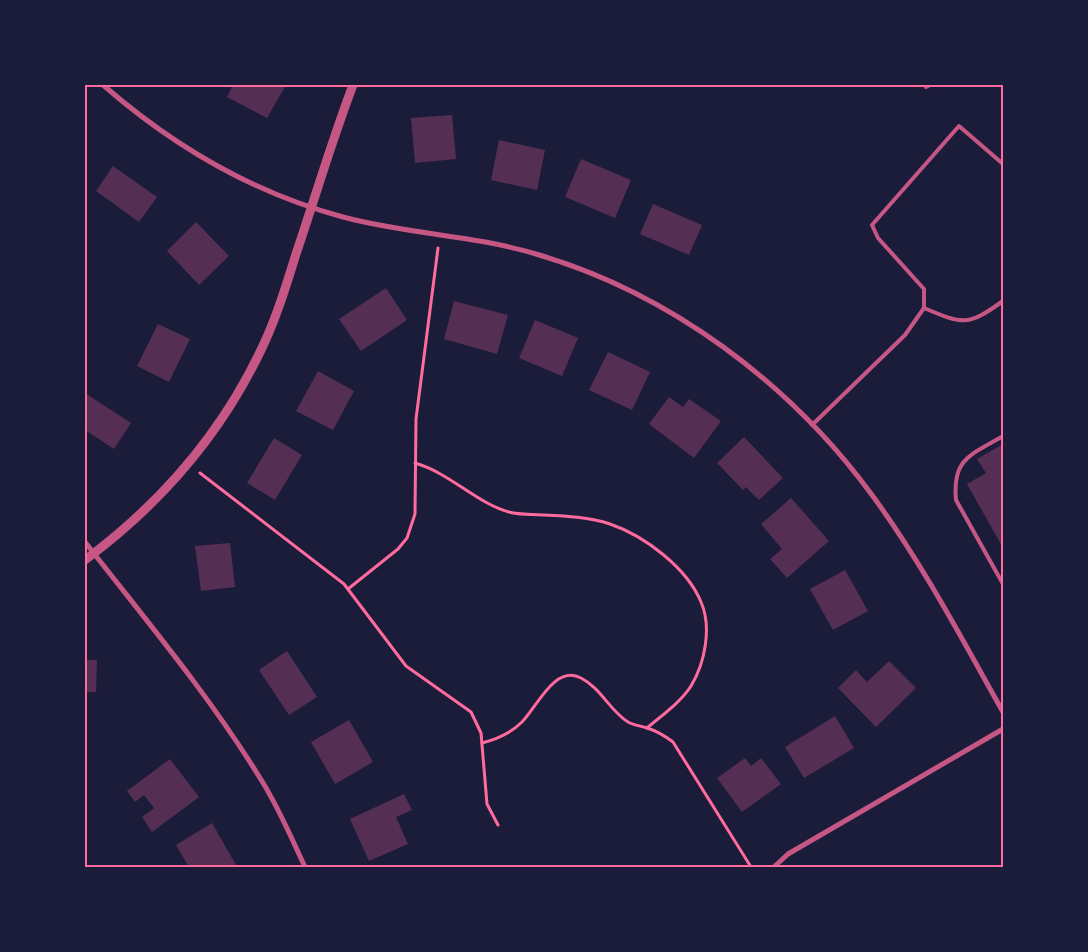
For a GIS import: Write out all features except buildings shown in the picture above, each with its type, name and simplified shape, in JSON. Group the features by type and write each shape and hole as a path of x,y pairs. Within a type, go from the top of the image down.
{"street":[{"path":"103,85 130,108 179,144 273,194 344,218 488,242 575,267 660,307 733,354 770,385 812,425 870,493 898,533 1003,712"},
{"path":"85,560 144,511 187,463 232,403 261,350 280,301 353,85"},
{"path":"85,542 209,704 244,753 274,803 305,867"},
{"path":"774,867 788,854 1003,729"}],"lane":[{"path":"925,85 926,87 930,85"},
{"path":"812,425 905,335 924,308 924,289 878,238 872,225 959,126 1003,164"},
{"path":"924,308 953,320 978,319 1003,301"},
{"path":"1003,436 964,459 958,470 954,487 956,500 1003,584"}],"path":[{"path":"348,589 398,549 407,538 415,514 416,419 439,235"},
{"path":"187,463 348,589 406,666 470,712 478,723 482,743 487,804 498,825"},
{"path":"415,463 433,468 487,502 508,512 590,519 628,532 672,564 688,581 701,601 705,618 706,642 691,687 647,728"},
{"path":"482,743 498,739 511,732 534,708 550,686 570,674 580,677 594,687 629,723 647,728 673,742 751,867"}]}
